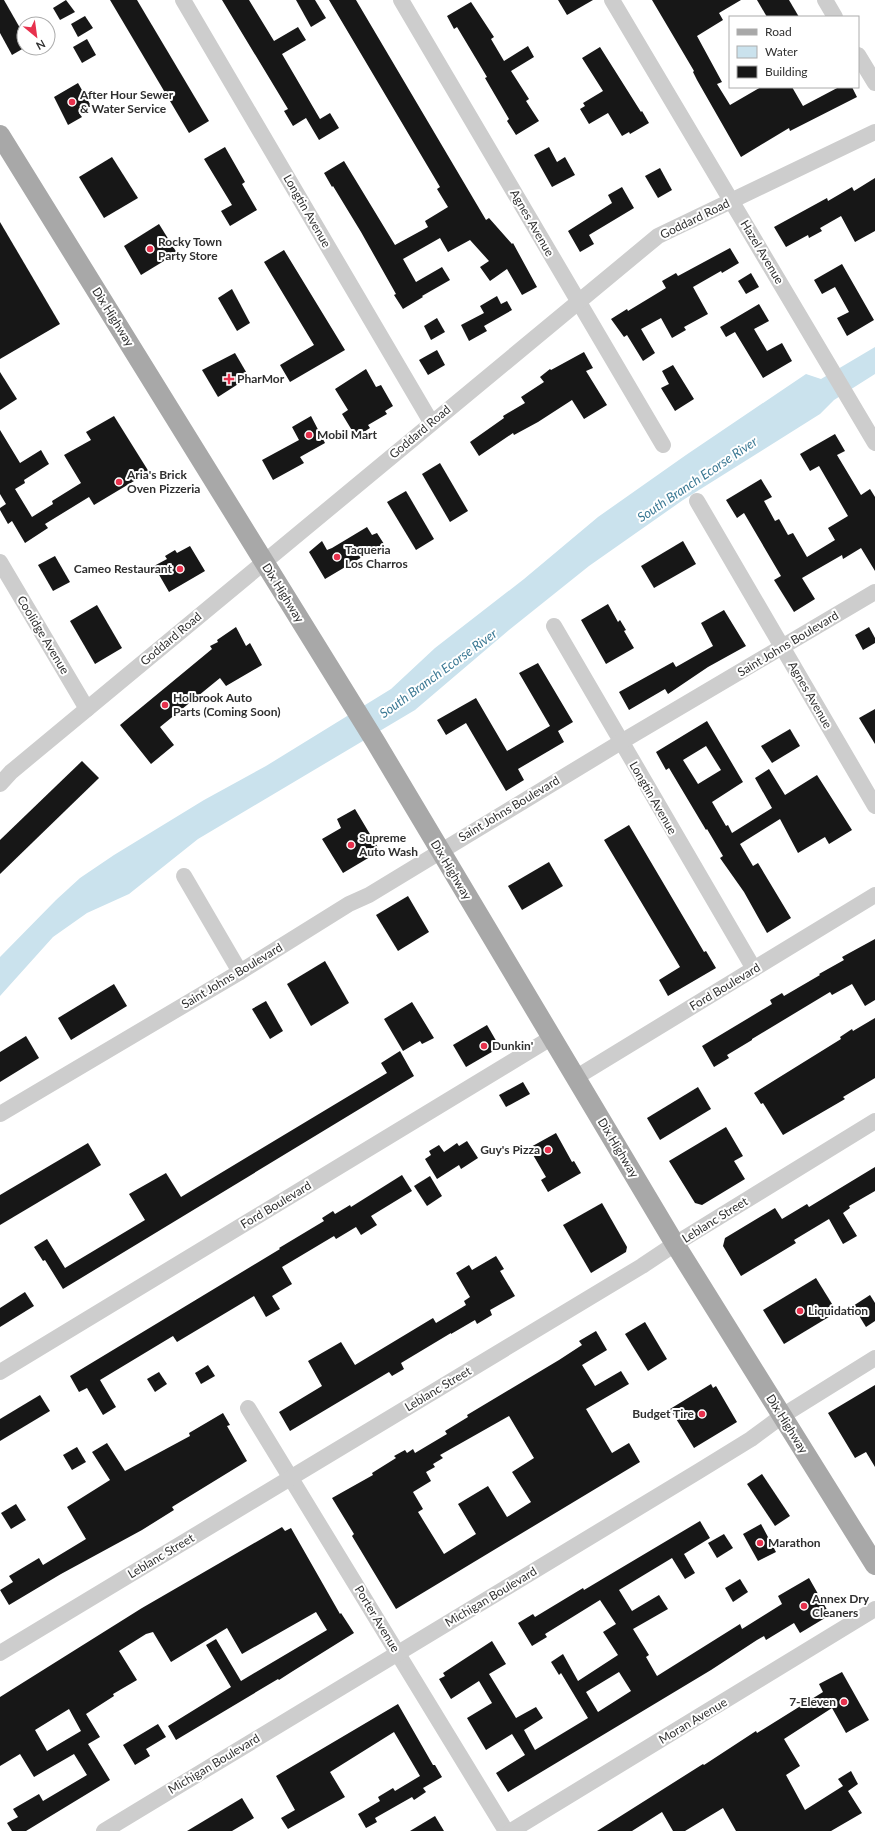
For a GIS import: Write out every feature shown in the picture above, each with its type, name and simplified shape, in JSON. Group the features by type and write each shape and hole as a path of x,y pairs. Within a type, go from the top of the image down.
{"main road":[{"name":"Dix Highway","path":"0,135 375,741 675,1244 875,1565"}],"street":[{"name":"Longtin Avenue","path":"183,0 431,422"},
{"name":"Agnes Avenue","path":"401,0 663,445"},
{"name":"Hazel Avenue","path":"612,0 875,443"},
{"path":"825,0 834,16"},
{"path":"859,57 875,83"},
{"name":"Goddard Road","path":"0,784 11,772 431,422 658,236 732,202 875,132"},
{"name":"Agnes Avenue","path":"697,501 875,806"},
{"name":"Coolidge Avenue","path":"0,562 87,709"},
{"name":"Saint Johns Boulevard","path":"0,1114 240,972 348,904 369,895 621,742 875,592"},
{"name":"Longtin Avenue","path":"554,626 754,969"},
{"path":"184,876 240,972"},
{"name":"Ford Boulevard","path":"575,1078 875,895"},
{"name":"Ford Boulevard","path":"0,1372 552,1038"},
{"name":"Leblanc Street","path":"0,1653 642,1266 675,1244 875,1121"},
{"name":"Michigan Boulevard","path":"104,1831 751,1439 782,1416 875,1358"},
{"name":"Porter Avenue","path":"248,1408 506,1831"},
{"name":"Moran Avenue","path":"511,1831 875,1609"}],"water":[{"name":"South Branch Ecorse River","path":"875,347 875,374 834,400 820,414 683,500 589,566 509,630 415,710 198,839 129,894 87,913 53,937 0,996 0,957 56,900 80,878 114,855 204,800 266,766 391,689 435,648 524,579 598,517 686,455 806,374 821,379"}],"building":[{"path":"0,0 4,0 16,21 16,53 12,55 0,33"},
{"path":"66,0 75,12 60,20 53,8"},
{"path":"110,0 137,0 209,121 189,133"},
{"path":"222,0 249,0 274,41 298,27 306,40 282,54 320,119 330,113 339,128 319,140 306,118 293,126 284,111 288,109"},
{"path":"296,0 315,0 326,18 311,27"},
{"path":"329,0 356,0 486,220 489,218 512,244 513,243 537,287 522,295 507,269 490,281 480,267 489,261 470,240 448,252 440,238 403,259 416,282 442,267 450,280 403,309 361,232 324,173 344,161 395,245 428,227 425,221 448,207 437,189 440,187"},
{"path":"558,0 593,0 567,15"},
{"path":"652,0 741,0 719,13 723,20 697,36 722,82 717,84 730,105 759,88 793,88 803,106 837,88 852,88 857,97 790,131 789,128 741,157 697,80 693,72 694,71"},
{"path":"757,0 789,0 798,16 766,16"},
{"path":"471,2 494,37 491,39 504,61 528,46 534,57 511,71 529,99 526,101 539,121 516,135 507,121 509,119 485,78 487,77 457,27 454,29 447,16"},
{"path":"85,16 93,28 78,37 71,24"},
{"path":"87,39 96,55 82,63 73,47"},
{"path":"600,47 649,123 630,134 629,132 622,136 608,113 589,124 580,109 585,106 583,103 603,91 582,58"},
{"name":"After Hour Sewer & Water Service","path":"78,83 91,106 79,113 82,117 68,125 54,97"},
{"path":"225,147 245,182 242,184 257,210 230,226 221,211 232,205 204,159"},
{"path":"549,147 557,162 565,157 575,175 552,187 534,155"},
{"path":"112,157 138,198 104,218 79,177"},
{"path":"660,168 672,190 658,198 645,176"},
{"path":"875,178 875,231 855,242 841,216 820,228 822,231 809,238 808,235 786,247 774,227 827,198 828,201 852,187 854,191"},
{"path":"622,187 634,208 589,235 594,244 580,252 568,231 612,203 608,195"},
{"path":"0,222 60,324 0,359"},
{"name":"Rocky Town Party Store","path":"159,224 177,253 141,275 124,246"},
{"path":"730,248 739,263 722,273 721,271 693,287 708,314 684,327 686,330 672,338 661,318 641,329 655,353 643,361 627,335 624,337 611,319 627,309 628,311 666,288 662,281 676,273 678,276"},
{"path":"284,250 345,350 290,382 280,365 314,345 264,262"},
{"path":"842,264 874,320 847,336 837,318 849,312 835,287 822,294 814,280"},
{"path":"751,273 759,287 746,294 738,281"},
{"path":"232,289 250,323 237,331 218,298"},
{"path":"497,296 501,304 507,301 512,310 484,326 487,331 469,341 461,325 484,313 480,306"},
{"path":"759,304 769,321 754,329 767,351 782,343 792,361 763,378 735,332 726,337 720,327"},
{"path":"437,318 445,332 431,340 424,326"},
{"path":"437,350 445,365 428,375 419,360"},
{"path":"584,352 593,368 586,371 607,405 584,419 572,400 538,422 514,435 513,433 479,456 470,442 504,418 503,416 525,403 521,397 544,382 540,377 550,369 551,370"},
{"path":"235,353 249,377 218,397 202,370"},
{"path":"673,365 694,399 675,411 661,388 669,384 662,371"},
{"path":"366,369 376,387 381,385 393,406 385,411 387,414 368,425 370,428 356,437 342,414 348,410 335,389"},
{"path":"0,372 17,399 0,410"},
{"path":"114,416 149,472 94,505 89,497 45,524 48,528 25,543 12,521 8,524 0,510 0,508 6,504 0,494 0,430 20,463 41,450 49,464 24,480 25,483 15,489 32,517 53,504 52,501 81,483 64,455 91,440 86,432"},
{"path":"311,416 325,443 300,457 304,463 273,480 262,460 299,440 292,427"},
{"path":"835,434 845,451 837,455 861,495 870,489 875,497 875,571 861,548 843,559 842,555 802,578 815,599 794,612 774,580 781,576 744,513 737,518 726,500 761,479 772,497 764,501 775,521 779,519 788,535 793,533 807,557 835,540 828,528 848,516 819,466 810,471 800,454"},
{"path":"440,463 468,511 450,522 422,474"},
{"path":"406,491 434,539 416,550 387,502"},
{"name":"Taqueria Los Charros","path":"367,527 372,535 377,533 384,544 325,579 309,552 322,541 327,550 332,548"},
{"path":"683,541 696,564 654,588 641,566"},
{"name":"Cameo Restaurant","path":"190,546 205,571 169,592 154,566 167,559 165,556 175,550 177,553"},
{"path":"55,556 70,582 53,591 38,565"},
{"path":"608,604 618,622 620,620 626,630 624,631 634,648 606,664 581,620"},
{"path":"97,605 122,648 95,664 70,621"},
{"path":"724,610 746,646 708,667 668,694 665,689 629,710 619,692 673,662 676,667 713,646 701,623"},
{"name":"Holbrook Auto Parts (Coming Soon)","path":"236,627 246,646 250,643 262,665 226,686 220,678 160,727 174,745 151,764 120,725 212,649 210,646 218,642 217,640"},
{"path":"869,627 875,638 875,643 863,650 855,635"},
{"path":"538,663 573,722 558,731 564,742 518,769 524,780 506,791 466,723 446,735 437,720 476,698 507,751 550,726 519,673"},
{"path":"875,709 875,744 859,718"},
{"path":"707,721 743,782 712,802 726,826 728,825 732,833 772,808 755,778 769,769 785,795 817,775 852,830 829,844 825,837 798,853 780,819 740,844 753,866 758,863 791,918 767,933 744,892 720,858 723,856 707,829 706,830 669,768 666,770 656,752","holes":["706,746 721,770 698,784 683,760"]},
{"path":"790,729 800,746 772,763 761,746"},
{"path":"82,761 99,778 0,874 0,840"},
{"name":"Supreme Auto Wash","path":"355,809 380,851 343,873 322,839 341,828 337,819"},
{"path":"629,825 704,952 706,951 716,968 668,996 659,980 680,967 604,840"},
{"path":"549,862 563,886 522,910 508,886"},
{"path":"408,896 429,932 398,951 376,915"},
{"path":"875,939 875,1000 865,1006 852,984 832,995 830,992 727,1055 729,1058 714,1067 702,1046 772,1004 770,1000 782,993 784,996 844,960 842,957"},
{"path":"325,961 349,1003 311,1026 287,984"},
{"path":"114,984 127,1006 71,1040 58,1018"},
{"path":"266,1001 283,1031 270,1039 252,1009"},
{"path":"412,1002 434,1038 422,1044 420,1041 403,1051 384,1019"},
{"path":"875,1018 875,1078 843,1097 845,1099 783,1135 763,1103 761,1104 754,1093 841,1039 840,1037 852,1029 853,1031"},
{"path":"487,1025 498,1044 497,1049 466,1067 453,1045"},
{"path":"26,1036 39,1058 0,1082 0,1052"},
{"path":"400,1051 414,1076 63,1289 45,1260 43,1261 34,1247 47,1239 65,1268 145,1220 129,1194 166,1173 181,1197 387,1073 381,1063"},
{"path":"523,1082 530,1094 506,1107 499,1095"},
{"path":"698,1087 711,1109 660,1140 647,1118"},
{"path":"726,1127 743,1156 734,1161 745,1179 702,1205 695,1203 669,1161"},
{"path":"556,1133 572,1162 574,1161 581,1173 548,1192 541,1180 546,1177 529,1148"},
{"path":"467,1141 478,1158 461,1169 459,1165 437,1179 425,1159 431,1155 429,1151 439,1145 444,1152 457,1143 459,1146"},
{"path":"88,1143 101,1165 0,1225 0,1195"},
{"path":"875,1167 875,1191 849,1206 850,1208 843,1213 857,1236 843,1244 829,1219 794,1240 796,1243 741,1276 723,1246 725,1238 775,1208 782,1219 807,1204 809,1207"},
{"path":"402,1175 412,1191 371,1216 377,1225 361,1235 356,1227 336,1239 334,1236 282,1267 292,1284 272,1296 280,1309 266,1317 254,1296 177,1342 173,1336 100,1380 116,1407 103,1415 87,1388 79,1392 70,1376 280,1249 279,1248 324,1221 322,1218 333,1211 335,1214 350,1205 351,1207"},
{"path":"430,1176 442,1196 427,1206 414,1186"},
{"path":"602,1203 627,1247 626,1252 591,1273 563,1225"},
{"path":"496,1256 504,1269 500,1271 515,1296 490,1310 492,1315 477,1324 475,1320 401,1363 404,1369 392,1376 389,1372 290,1431 279,1412 322,1386 308,1361 341,1342 355,1365 433,1318 436,1323 466,1305 464,1301 470,1297 456,1273 469,1265 472,1270"},
{"name":"Liquidation","path":"816,1278 837,1312 784,1344 763,1310"},
{"path":"25,1292 34,1306 0,1327 0,1308"},
{"path":"870,1295 875,1303 875,1321 866,1327 853,1306"},
{"path":"645,1322 667,1359 648,1371 625,1334"},
{"path":"596,1331 607,1350 582,1365 595,1386 621,1371 629,1384 586,1409 612,1453 629,1443 640,1462 396,1609 352,1536 354,1534 332,1498 373,1475 372,1473 396,1458 394,1456 405,1450 407,1453 413,1449 415,1453 447,1434 445,1431 468,1417 467,1415 582,1345 579,1341","holes":["509,1416 534,1458 512,1472 531,1502 507,1517 488,1486 458,1504 476,1534 444,1554 418,1512 423,1509 413,1492 431,1481 426,1472 435,1467 433,1464 443,1458 440,1455"]},
{"path":"208,1365 215,1376 201,1384 195,1373"},
{"path":"159,1372 167,1384 155,1392 147,1379"},
{"name":"Budget Tire","path":"711,1384 713,1388 716,1386 737,1422 694,1448 670,1409"},
{"path":"875,1385 875,1467 866,1452 855,1458 828,1413"},
{"path":"40,1395 50,1411 0,1441 0,1419"},
{"path":"223,1413 230,1425 227,1426 247,1461 172,1507 174,1510 142,1530 61,1574 9,1605 0,1590 13,1582 9,1576 39,1558 43,1565 86,1539 67,1507 110,1480 92,1452 107,1443 125,1471 190,1436 189,1433"},
{"path":"77,1447 86,1462 72,1470 63,1455"},
{"path":"762,1474 790,1516 775,1526 747,1484"},
{"path":"16,1504 26,1520 11,1529 1,1513"},
{"path":"700,1521 710,1538 684,1554 695,1573 685,1579 672,1558 619,1590 632,1611 659,1595 668,1609 633,1629 649,1655 646,1657 657,1676 740,1624 742,1629 782,1604 778,1596 809,1578 830,1615 800,1633 794,1623 766,1640 764,1636 711,1670 508,1792 496,1773 525,1755 512,1734 486,1750 467,1718 492,1703 479,1681 451,1699 439,1679 445,1676 443,1673 492,1641 506,1664 489,1674 516,1718 536,1707 543,1718 524,1730 535,1750 588,1718 561,1673 559,1675 551,1662 563,1654 578,1681 618,1655 603,1632 616,1624 600,1600 545,1634 547,1637 532,1646 518,1623 533,1614 535,1617 583,1588 584,1590","holes":["619,1672 631,1691 598,1712 586,1692"]},
{"name":"Marathon","path":"761,1524 776,1552 758,1561 743,1534"},
{"path":"282,1527 285,1531 291,1528 340,1614 341,1613 354,1633 279,1680 278,1679 176,1740 168,1726 231,1687 206,1645 216,1639 241,1681 327,1630 316,1612 242,1654 227,1628 171,1662 153,1632 146,1634 119,1651 137,1680 113,1694 114,1696 86,1714 100,1737 88,1744 110,1780 26,1831 12,1831 7,1823 18,1817 13,1809 39,1794 43,1801 87,1775 74,1754 34,1777 20,1754 0,1766 0,1697 142,1608","holes":["69,1709 81,1731 47,1751 35,1730"]},
{"path":"724,1534 733,1548 717,1558 708,1543"},
{"path":"740,1579 748,1592 733,1602 725,1588"},
{"path":"842,1672 869,1720 846,1733 832,1708 784,1739 800,1766 786,1775 805,1810 843,1786 838,1779 851,1771 858,1784 848,1791 862,1813 831,1831 736,1831 723,1808 685,1831 673,1831 662,1812 632,1831 597,1831 756,1731 757,1733 823,1692 819,1684"},
{"path":"398,1704 433,1765 435,1765 442,1777 423,1788 426,1792 414,1800 412,1797 375,1818 377,1822 366,1828 358,1814 380,1801 378,1797 393,1788 395,1791 420,1776 394,1732 330,1772 345,1797 288,1829 281,1818 295,1810 276,1776"},
{"path":"158,1724 166,1737 146,1749 150,1756 135,1765 123,1745"},
{"path":"242,1798 254,1818 232,1831 187,1831"},
{"path":"435,1816 444,1831 410,1831"}],"place":[{"name":"After Hour Sewer & Water Service","path":"72,102"},
{"name":"Rocky Town Party Store","path":"150,249"},
{"name":"PharMor","path":"229,379"},
{"name":"Mobil Mart","path":"309,435"},
{"name":"Aria's Brick Oven Pizzeria","path":"119,482"},
{"name":"Taqueria Los Charros","path":"337,557"},
{"name":"Cameo Restaurant","path":"180,569"},
{"name":"Holbrook Auto Parts (Coming Soon)","path":"165,705"},
{"name":"Supreme Auto Wash","path":"351,845"},
{"name":"Dunkin'","path":"484,1046"},
{"name":"Guy's Pizza","path":"548,1150"},
{"name":"Liquidation","path":"800,1311"},
{"name":"Budget Tire","path":"702,1414"},
{"name":"Marathon","path":"760,1543"},
{"name":"Annex Dry Cleaners","path":"804,1606"},
{"name":"7-Eleven","path":"844,1702"}]}
